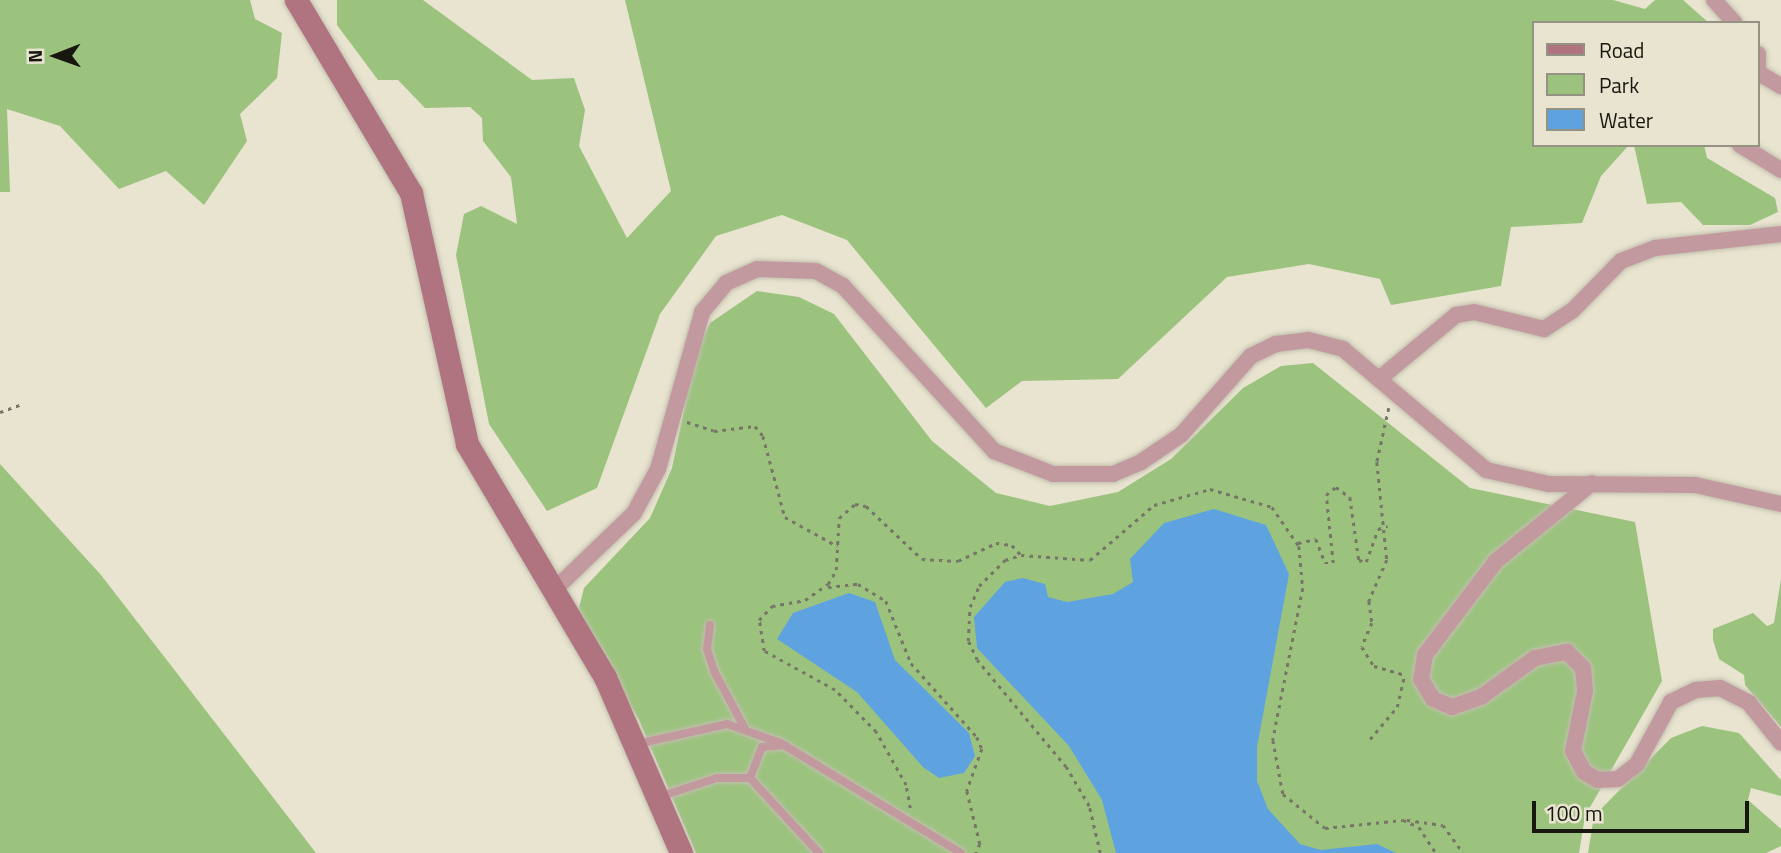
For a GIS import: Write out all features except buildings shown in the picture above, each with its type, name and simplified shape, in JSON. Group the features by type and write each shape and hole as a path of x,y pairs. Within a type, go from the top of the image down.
{"main road":[{"path":"296,0 411,193 467,444 637,744 681,853"}],"street":[{"path":"1714,0 1733,21"},
{"path":"1760,76 1781,86"},
{"path":"1743,147 1781,170"},
{"path":"1379,379 1456,315 1474,313 1544,329 1573,312 1621,261 1655,248 1781,234"},
{"path":"552,592 634,513 659,469 671,415 702,312 726,283 757,269 816,271 843,286 994,451 1053,474 1113,474 1141,462 1181,435 1251,356 1276,344 1308,340 1343,349 1486,470 1549,484 1695,485 1781,504"},
{"path":"1592,483 1496,561 1425,655 1422,674 1433,699 1452,707 1481,697 1535,658 1567,652 1583,668 1585,691 1573,751 1584,772 1598,780 1618,779 1637,764 1671,702 1696,690 1720,688 1749,703 1781,743"}],"lane":[{"path":"710,625 711,660 744,727"},
{"path":"637,744 695,727 744,727 784,745 961,853"},
{"path":"750,778 762,747 784,745"},
{"path":"659,797 717,778 750,778 819,853"}],"path":[{"path":"1399,397 1388,409 1377,462 1388,526 1387,560 1369,600 1372,623 1362,646 1374,666 1405,676 1422,674"},
{"path":"0,412 22,404"},
{"path":"671,415 714,431 755,426 763,436 785,517 837,546"},
{"path":"1298,543 1316,539 1325,563 1333,563 1331,488 1350,498 1359,560 1366,562 1378,528 1388,526"},
{"path":"1100,853 1089,806 1066,767 1037,726 988,674 968,640 970,607 979,586 992,569 1021,555 1090,561 1154,505 1210,489 1272,507 1298,543 1303,588 1276,708 1277,779 1292,807 1325,828 1402,820 1443,825 1463,853"},
{"path":"825,587 836,570 839,517 855,504 866,506 922,559 958,561 996,543 1012,545 1021,555"},
{"path":"908,820 906,785 876,732 835,690 776,659 758,641 764,612 825,587 858,584 886,601 911,663 977,737 982,749 967,791 980,844 976,853"},
{"path":"1370,739 1397,707 1405,676"},
{"path":"1402,820 1419,827 1436,853"}],"green space":[{"path":"0,0 250,0 255,19 282,33 277,78 240,114 247,141 204,205 166,171 119,189 60,126 7,109 10,192 0,192"},
{"path":"337,0 423,0 532,80 574,78 585,110 579,146 627,238 671,191 625,0 1613,0 1645,9 1655,0 1683,0 1707,21 1532,21 1532,147 1627,147 1601,176 1582,223 1511,227 1501,286 1391,305 1380,279 1309,264 1227,277 1118,379 1022,381 986,408 847,240 782,215 716,236 660,314 597,488 547,511 489,424 456,255 464,214 481,206 517,224 511,177 483,141 482,118 470,107 425,108 398,80 378,80 337,25"},
{"path":"1634,147 1704,147 1707,158 1775,198 1778,212 1750,225 1703,225 1681,202 1647,204"},
{"path":"757,291 799,297 834,314 932,441 996,493 1050,506 1118,492 1171,459 1243,388 1281,366 1313,363 1470,488 1635,522 1662,681 1585,816 1579,853 696,853 639,720 577,616 584,588 650,518 672,468 696,352 710,323"},
{"path":"0,464 101,575 316,853 0,853"},
{"path":"1781,579 1781,727 1745,685 1744,675 1719,659 1713,640 1713,629 1753,613 1767,626 1774,623"},
{"path":"1702,726 1739,733 1781,780 1781,796 1751,788 1748,800 1781,829 1781,846 1766,853 1588,853 1594,816 1671,738"}],"water":[{"path":"1214,509 1266,525 1289,574 1257,747 1257,781 1268,809 1300,844 1321,850 1377,844 1396,853 1116,853 1102,800 1069,746 977,648 974,617 1005,582 1023,578 1045,584 1048,597 1067,602 1113,594 1133,582 1130,559 1164,523"},
{"path":"849,593 875,602 895,660 969,733 975,756 964,773 939,778 923,767 857,692 777,639 793,613"}]}
